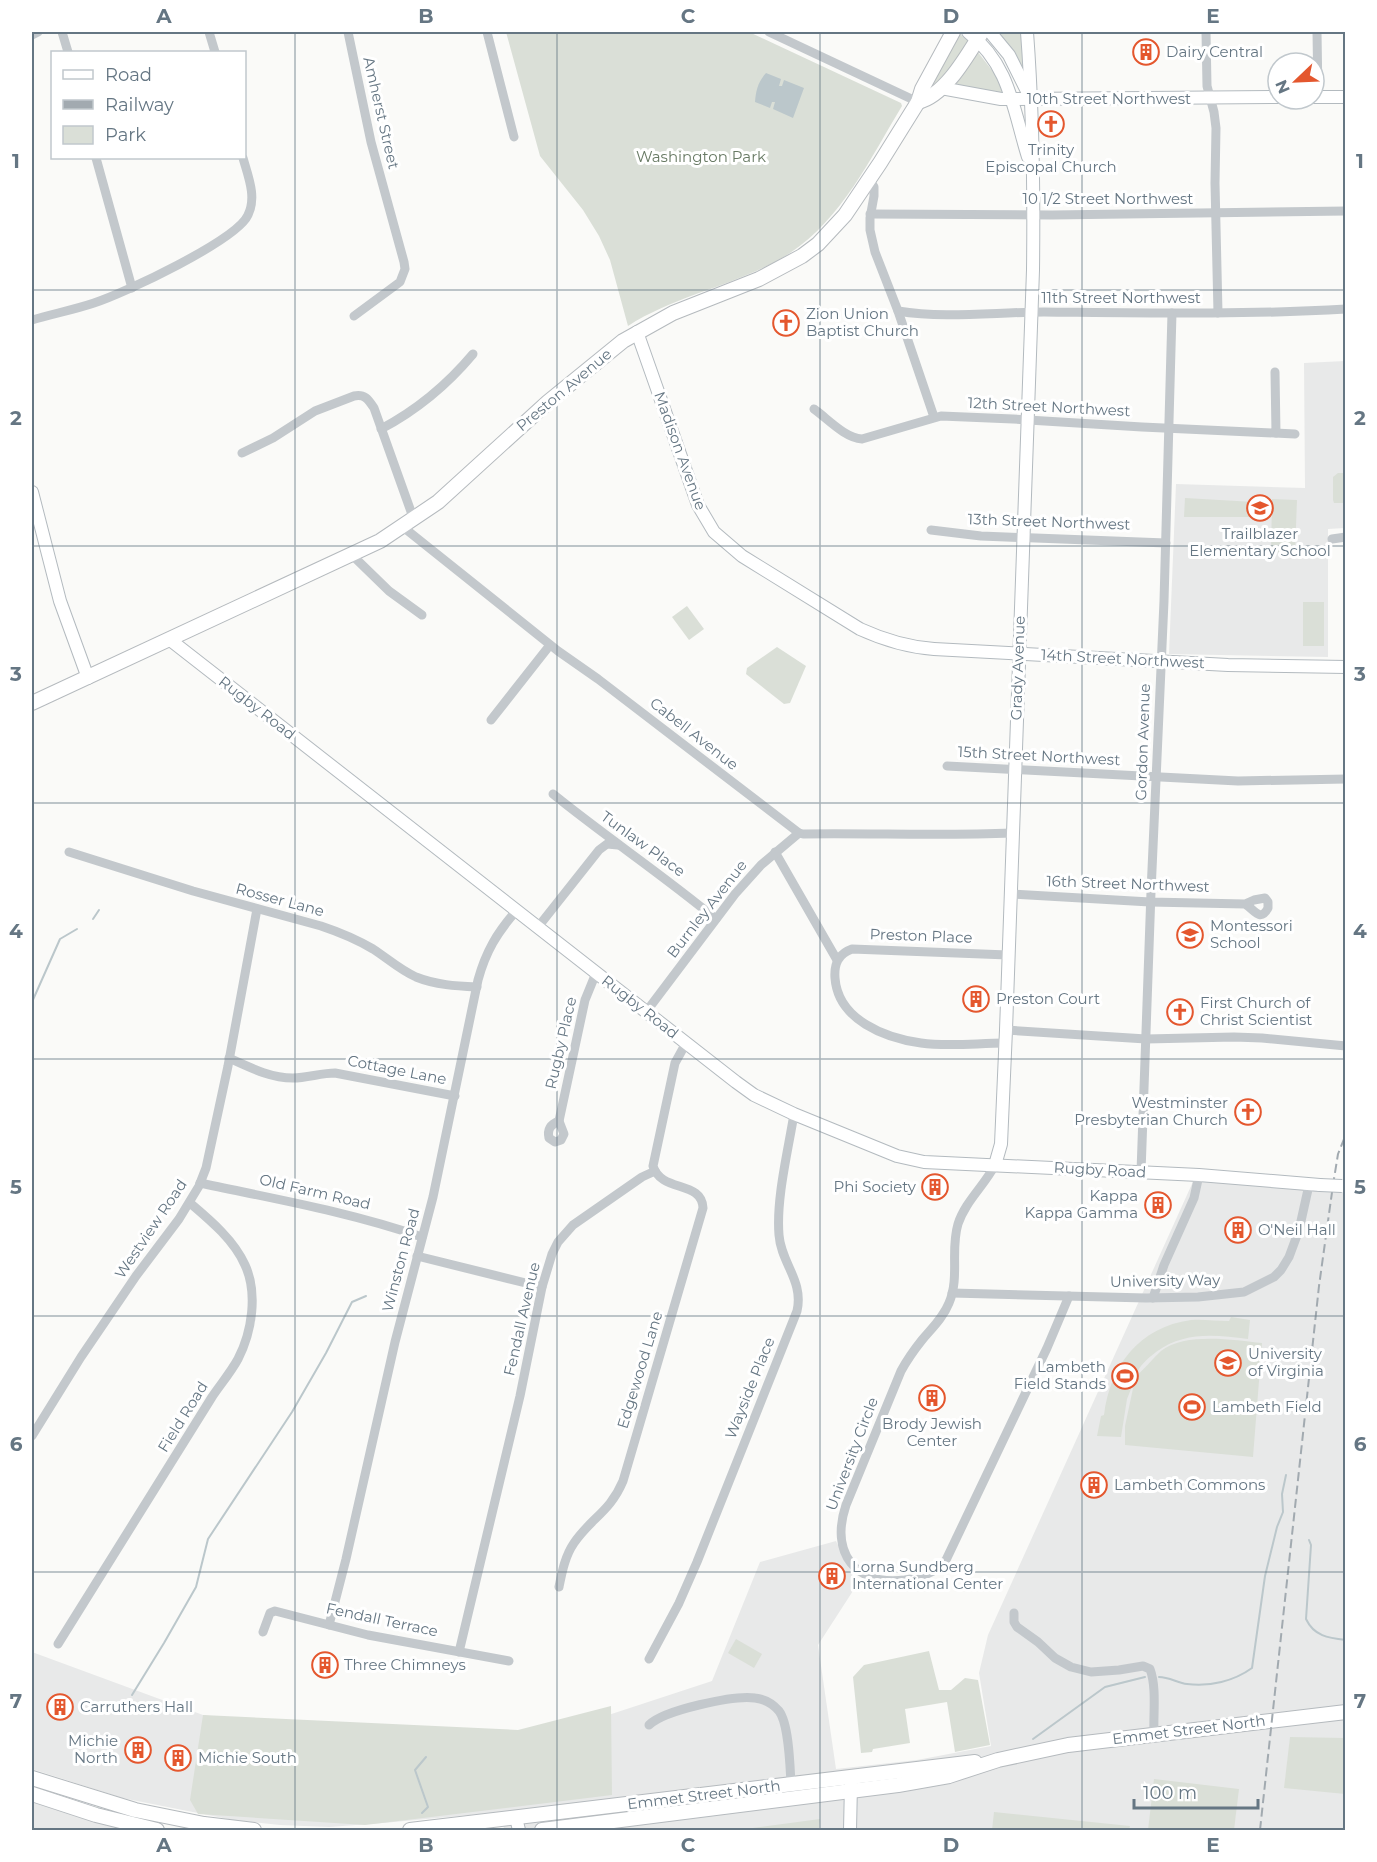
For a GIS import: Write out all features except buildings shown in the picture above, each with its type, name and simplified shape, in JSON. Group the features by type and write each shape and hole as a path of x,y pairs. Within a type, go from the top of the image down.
{"main road":[{"name":"Preston Avenue","path":"169,639 352,555 408,523 438,502 556,395 623,340 673,313 759,279 802,256 818,244 838,223 918,102 922,89 953,32"},
{"name":"Preston Avenue","path":"918,102 931,97 941,88 976,34"},
{"path":"32,703 169,639"},
{"name":"Emmet Street North","path":"542,1830 852,1791 949,1776 998,1760 1068,1745 1346,1712"},
{"name":"Emmet Street North","path":"410,1830 517,1824 850,1776 998,1760"},
{"path":"32,1778 135,1810 204,1824 254,1830"},
{"path":"32,1794 96,1815 157,1830"}],"street":[{"path":"32,36 38,32"},
{"path":"62,32 68,51"},
{"path":"209,32 214,51"},
{"name":"Amherst Street","path":"348,32 371,142 404,262 400,282 354,316"},
{"path":"487,32 514,137"},
{"path":"769,32 793,37 918,102"},
{"path":"990,32 1014,63 1031,99"},
{"name":"Grady Avenue","path":"995,1166 1001,1144 1034,214 1027,32"},
{"path":"1206,32 1207,86 1216,128 1215,213 1218,313"},
{"path":"1317,32 1317,51"},
{"name":"Grady Avenue","path":"976,34 999,66 1013,99 1032,169"},
{"name":"10th Street Northwest","path":"941,88 979,96 1013,99 1266,98"},
{"path":"1326,97 1346,97"},
{"path":"96,159 132,288"},
{"path":"32,320 93,303 132,288 230,234 243,224 248,216 252,200 252,191 243,159"},
{"path":"868,179 874,187 870,230 875,252 934,417"},
{"name":"10 1/2 Street Northwest","path":"870,214 1346,211"},
{"name":"11th Street Northwest","path":"898,311 914,314 1218,313 1346,309"},
{"name":"Gordon Avenue","path":"1141,1172 1166,543 1172,313"},
{"name":"Madison Avenue","path":"637,332 698,505 714,532 742,556 851,623 880,638 901,644"},
{"path":"381,429 413,410 432,395 473,354"},
{"path":"1275,372 1276,433"},
{"path":"242,453 258,447 306,416 354,396 367,397 374,408 381,429 408,523"},
{"name":"12th Street Northwest","path":"814,409 843,431 862,439 940,416 1295,434"},
{"path":"32,492 60,601 87,678"},
{"name":"Cabell Avenue","path":"408,523 550,645 799,833"},
{"name":"13th Street Northwest","path":"930,530 974,535 1166,543"},
{"path":"1332,539 1346,537"},
{"path":"352,555 389,591 422,615"},
{"name":"Rugby Road","path":"169,639 754,1095 794,1114 909,1160 924,1162 1199,1175 1344,1186"},
{"name":"14th Street Northwest","path":"901,644 916,648 1285,667 1346,668"},
{"path":"491,720 550,645"},
{"name":"15th Street Northwest","path":"947,766 1247,781 1346,779"},
{"name":"Tunlaw Place","path":"553,794 716,919"},
{"path":"799,833 967,835 1012,833"},
{"name":"Burnley Avenue","path":"646,1012 740,889 775,852 799,833"},
{"path":"538,927 599,850 608,844 619,845"},
{"name":"Rosser Lane","path":"69,852 193,891 340,932 423,980 445,985 477,987"},
{"path":"775,852 837,960 834,976 839,996 849,1012 873,1028 892,1036 922,1043 943,1044 1005,1036 1146,1039 1235,1037 1342,1045"},
{"name":"16th Street Northwest","path":"1010,894 1150,902 1245,904"},
{"name":"Westview Road","path":"32,1436 87,1348 190,1203 200,1183 208,1159 257,909"},
{"name":"Winston Road","path":"329,1624 344,1568 395,1342 433,1197 484,958 502,927 516,911"},
{"name":"Preston Place","path":"837,960 846,951 856,949 1008,955"},
{"name":"Rugby Place","path":"559,1121 585,1000 596,973"},
{"path":"655,1171 653,1161 675,1063 686,1043"},
{"name":"Cottage Lane","path":"229,1058 278,1077 335,1073 455,1096"},
{"name":"Wayside Place","path":"649,1659 679,1603 697,1562 797,1311 799,1294 785,1260 779,1236 782,1194 794,1114"},
{"name":"University Circle","path":"995,1166 967,1206 957,1226 956,1274 952,1293 943,1315 910,1355 901,1371 844,1512 841,1533 843,1547 847,1557 859,1572 875,1580 896,1581 933,1572 946,1560 1047,1348 1069,1296"},
{"name":"Fendall Avenue","path":"459,1652 512,1430 542,1287 552,1254 573,1225 642,1177 655,1171"},
{"name":"Edgewood Lane","path":"559,1587 565,1562 574,1542 611,1503 623,1481 704,1208 697,1194 661,1179 655,1171"},
{"path":"1153,1298 1164,1265 1194,1198 1199,1175"},
{"name":"Old Farm Road","path":"200,1183 344,1213 422,1237"},
{"name":"University Way","path":"952,1293 1153,1298 1231,1295 1244,1292 1274,1277 1281,1270 1296,1243 1315,1185"},
{"name":"Field Road","path":"58,1644 212,1397 238,1360 245,1343 252,1298 245,1265 224,1235 190,1203"},
{"path":"417,1256 542,1287"},
{"name":"Fendall Terrace","path":"263,1632 270,1613 275,1611 368,1635 508,1661"},
{"path":"1014,1613 1017,1628 1055,1658 1071,1667 1091,1672 1143,1666 1150,1669 1153,1682 1154,1734"},
{"path":"649,1725 661,1716 698,1706 750,1698 765,1701 778,1711 785,1724 791,1784"},
{"path":"850,1776 852,1791 850,1830"}],"shaded area":[{"path":"766,73 781,79 779,86 782,86 784,80 804,88 793,118 773,109 775,102 772,102 770,108 755,102 758,86"},
{"name":"Trailblazer Elementary School","path":"1345,361 1345,528 1328,529 1328,657 1169,654 1176,484 1305,488 1304,363"},
{"name":"University of Virginia","path":"1196,1175 1345,1185 1345,1830 504,1830 502,1812 329,1827 280,1825 233,1820 122,1798 32,1769 32,1652 203,1715 493,1753 712,1681 760,1562 836,1541 846,1562 860,1580 818,1645 836,1769 917,1760 991,1746 979,1673 988,1635"},
{"path":"32,1794 159,1830 32,1830"}],"green space":[{"name":"Washington Park","path":"506,32 749,32 901,103 902,106 854,186 825,223 808,239 771,264 667,306 628,326 610,260 599,236 583,210 540,156"},
{"path":"997,32 1023,32 1025,72 1010,47"},
{"path":"959,33 969,42 939,82 928,91"},
{"path":"977,51 998,78 1005,94 953,85"},
{"path":"1338,473 1345,473 1345,503 1334,503 1333,500 1333,477"},
{"path":"1185,498 1254,502 1253,517 1184,517"},
{"path":"1272,499 1297,500 1295,553 1271,552"},
{"path":"1303,602 1324,602 1324,646 1303,646"},
{"path":"687,606 704,629 689,640 672,617"},
{"path":"777,647 806,666 790,703 784,704 746,674 747,668"},
{"name":"Lambeth Field","path":"1231,1317 1250,1320 1248,1339 1200,1336 1178,1341 1167,1345 1149,1357 1135,1377 1161,1351 1183,1341 1210,1339 1262,1343 1253,1457 1125,1445 1125,1426 1135,1379 1127,1399 1121,1437 1097,1436 1107,1397 1120,1365 1142,1340 1173,1324 1191,1320 1229,1321"},
{"path":"736,1639 762,1654 754,1668 728,1653"},
{"path":"929,1651 939,1690 951,1690 965,1678 978,1680 990,1745 955,1752 947,1702 905,1709 910,1743 861,1753 853,1677 864,1665"},
{"path":"611,1706 612,1795 365,1825 198,1814 190,1800 203,1715 518,1730"},
{"path":"1290,1737 1345,1738 1345,1794 1284,1788"},
{"path":"1154,1779 1239,1789 1234,1830 1148,1830"},
{"path":"994,1812 1130,1826 1129,1830 992,1830"},
{"path":"820,1819 819,1830 737,1830"}],"waterway":[{"path":"93,919 99,910"},
{"path":"32,1002 60,939 77,929"},
{"path":"132,1695 196,1587 208,1539 292,1412 352,1302 366,1296"},
{"path":"1159,1677 1187,1684 1204,1685 1230,1680 1252,1668 1265,1576 1283,1512 1282,1494 1286,1475"},
{"path":"1309,1540 1311,1545 1306,1619 1317,1633 1346,1640"},
{"path":"1033,1739 1105,1687 1145,1677"},
{"path":"422,1813 428,1807 415,1770 426,1757"}],"railway":[{"path":"1260,1830 1319,1286 1338,1154 1346,1134"}],"place":[{"name":"Dairy Central","path":"1146,52"},
{"name":"Trinity Episcopal Church","path":"1051,124"},
{"name":"Zion Union Baptist Church","path":"786,323"},
{"name":"Trailblazer Elementary School","path":"1260,508"},
{"name":"Montessori School","path":"1190,935"},
{"name":"Preston Court","path":"976,999"},
{"name":"First Church of Christ Scientist","path":"1180,1012"},
{"name":"Westminster Presbyterian Church","path":"1248,1112"},
{"name":"Phi Society","path":"935,1187"},
{"name":"Kappa Kappa Gamma","path":"1158,1205"},
{"name":"O'Neil Hall","path":"1238,1230"},
{"name":"University of Virginia","path":"1228,1363"},
{"name":"Lambeth Field Stands","path":"1125,1376"},
{"name":"Brody Jewish Center","path":"932,1398"},
{"name":"Lambeth Field","path":"1192,1407"},
{"name":"Lambeth Commons","path":"1094,1485"},
{"name":"Lorna Sundberg International Center","path":"832,1576"},
{"name":"Three Chimneys","path":"325,1665"},
{"name":"Carruthers Hall","path":"60,1707"},
{"name":"Michie North","path":"138,1750"},
{"name":"Michie South","path":"178,1758"}]}
